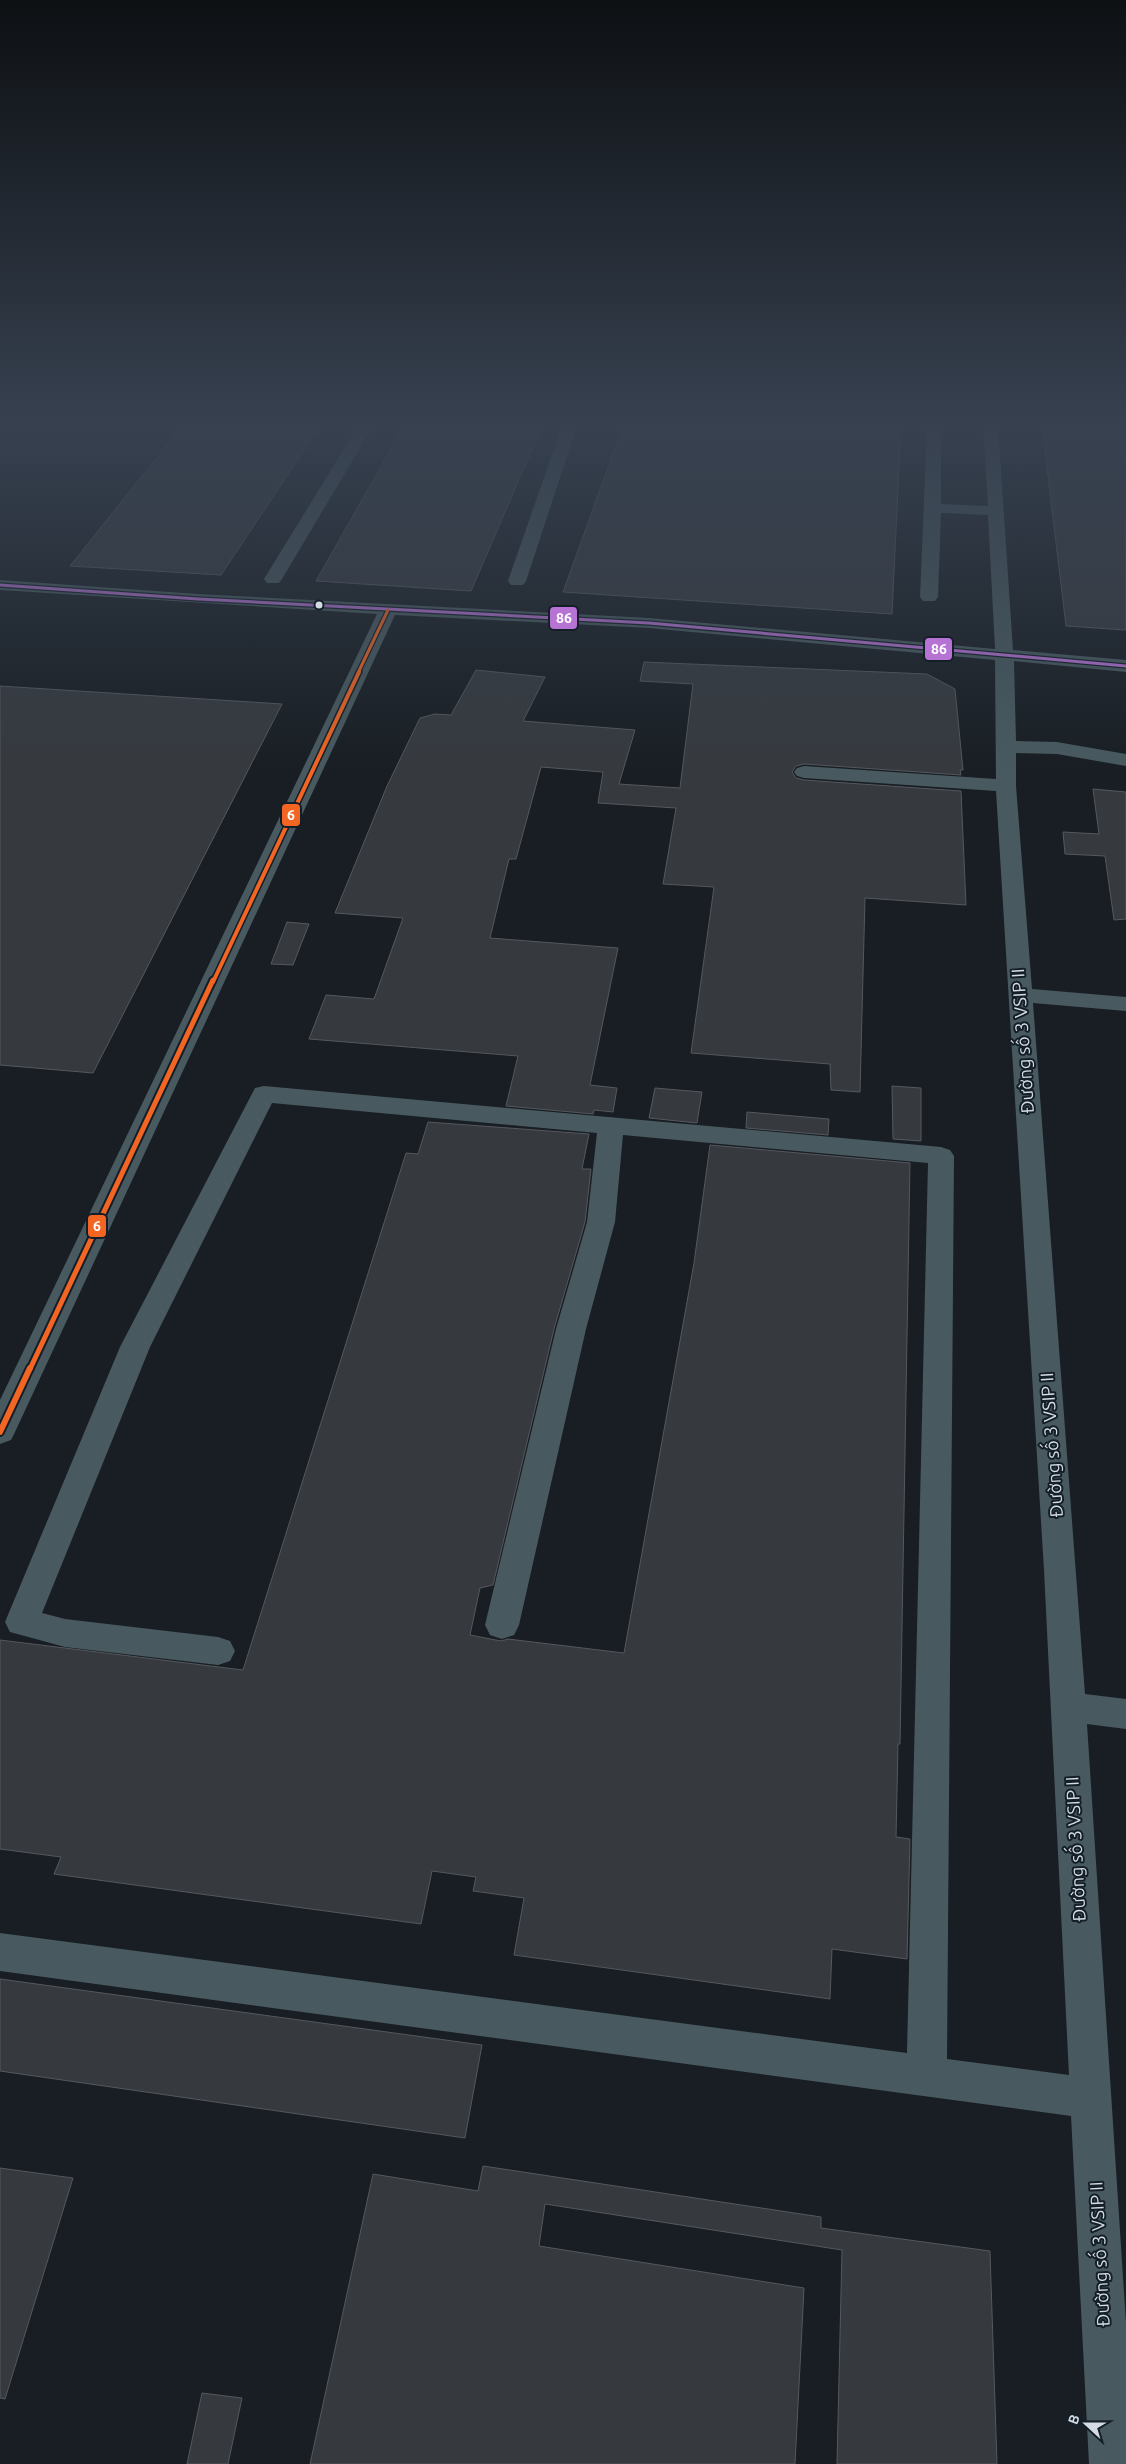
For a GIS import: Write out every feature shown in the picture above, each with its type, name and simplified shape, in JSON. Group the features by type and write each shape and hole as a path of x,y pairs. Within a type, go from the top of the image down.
{"street":[{"path":"273,579 296,541"},
{"path":"517,581 531,541"},
{"path":"929,597 932,541"},
{"name":"Đường số 3 VSIP II","path":"998,541 1007,747 1006,786 1068,1707 1112,2464"},
{"path":"0,585 198,600 649,623 1126,666"},
{"path":"0,1432 388,610"},
{"path":"1003,654 1126,655"},
{"path":"1007,747 1057,748 1126,760"},
{"path":"804,772 1006,786"},
{"path":"1020,995 1126,1004"},
{"path":"218,1651 65,1633 22,1622 135,1347 264,1094 940,1156 926,2076"},
{"path":"502,1625 571,1329 601,1222 611,1126"},
{"path":"1068,1707 1126,1714"},
{"path":"0,1952 1091,2098"}],"building":[{"path":"90,541 244,541 221,575 70,566"},
{"path":"339,541 493,541 471,591 316,581"},
{"path":"581,541 895,541 892,614 563,592"},
{"path":"1056,541 1126,541 1126,630 1066,626"},
{"path":"644,662 927,674 955,689 963,770 960,770 961,775 804,764 796,766 792,772 796,778 804,780 961,791 966,905 865,898 860,1092 831,1090 830,1064 691,1053 714,887 663,884 676,808 598,803 603,772 541,767 516,859 509,859 490,938 618,948 590,1085 617,1088 613,1112 594,1110 593,1114 506,1106 518,1056 309,1039 326,995 374,999 403,918 335,913 387,786 420,718 435,714 451,715 476,670 545,677 523,721 635,730 619,784 680,788 693,684 640,681"},
{"path":"0,686 282,704 93,1073 0,1065"},
{"path":"1093,789 1126,792 1126,919 1114,920 1105,856 1065,854 1063,832 1099,834"},
{"path":"287,922 309,924 293,965 271,964"},
{"path":"892,1086 921,1088 921,1141 893,1139"},
{"path":"655,1088 702,1092 697,1123 649,1118"},
{"path":"747,1112 829,1119 828,1135 746,1128"},
{"path":"428,1122 589,1134 582,1169 591,1169 585,1222 554,1329 493,1585 480,1588 470,1635 501,1641 508,1639 624,1653 694,1263 710,1145 910,1163 900,1744 898,1744 896,1837 910,1839 907,1959 832,1949 830,1999 514,1955 524,1898 473,1891 476,1877 432,1871 421,1924 54,1874 61,1857 0,1849 0,1640 243,1670 406,1153 418,1154"},
{"path":"0,1979 482,2045 465,2138 0,2071"},
{"path":"483,2166 821,2217 821,2228 990,2251 997,2464 837,2464 842,2250 545,2204 539,2246 804,2288 795,2464 310,2464 373,2174 478,2191"},
{"path":"0,2168 73,2178 5,2399 0,2398"},
{"path":"202,2393 242,2398 228,2464 187,2464"}],"transit line":[{"name":"86","path":"0,585 198,599 649,623 1126,666"},
{"name":"6","path":"0,1432 388,610"}]}
